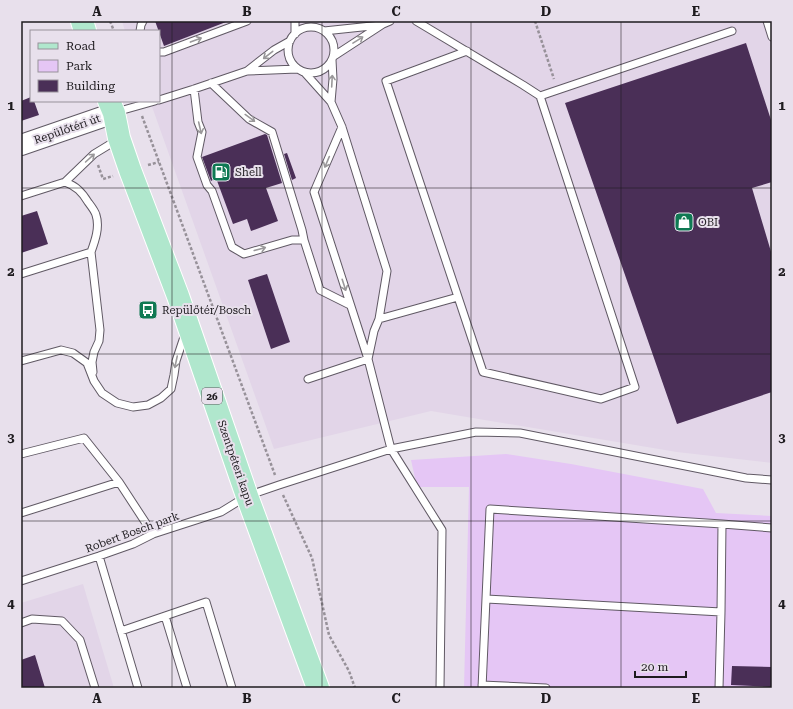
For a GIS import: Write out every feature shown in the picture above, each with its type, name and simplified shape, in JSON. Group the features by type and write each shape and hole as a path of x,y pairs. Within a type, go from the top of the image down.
{"main road":[{"name":"Szentpéteri kapu","path":"112,107 119,138 130,170 178,296 247,496 318,688"}],"street":[{"name":"Repülőtéri út","path":"21,145 112,107"}],"lane":[{"path":"160,52 164,52 247,21"},
{"path":"295,21 295,34"},
{"path":"331,102 333,79 333,58 334,51 333,42 328,34 314,24 295,34 290,41 288,49 289,58 293,66 305,73 318,73 326,68 333,58 383,24 390,21"},
{"path":"416,21 467,51 540,96 635,387 602,398 483,372 386,80 467,51"},
{"path":"767,21 772,37"},
{"path":"324,32 383,24"},
{"path":"540,96 732,31"},
{"path":"247,71 274,50 290,41"},
{"path":"160,100 247,71 297,69"},
{"path":"305,73 331,102 342,126 387,271 379,319 374,331 368,359"},
{"path":"210,83 249,118 272,132 320,290 350,305"},
{"path":"194,89 198,122 202,132 197,157 207,185 212,191 232,247 244,254 292,240 304,240"},
{"path":"112,107 138,106 152,102"},
{"path":"342,126 314,192 368,359 392,449 442,530 440,688"},
{"path":"21,196 65,182 94,154 119,138"},
{"path":"65,182 72,184 82,193 96,215 96,240 90,252 100,330 99,341 94,352 92,362 94,380"},
{"path":"21,274 90,252"},
{"path":"379,319 458,297"},
{"path":"21,361 60,350 73,353 87,363 94,380 102,393 117,402 133,407 148,405 161,398 171,389 176,361 188,324"},
{"path":"308,378 368,359"},
{"name":"Robert Bosch park","path":"21,581 99,556 133,544 153,534 221,512 247,496 279,485 392,449 476,432 520,433 746,478 772,480"},
{"path":"21,454 84,438 119,482 153,534"},
{"path":"21,512 119,482"},
{"path":"546,688 482,686 490,509 772,528"},
{"path":"719,688 722,612 722,524"},
{"path":"99,556 138,688"},
{"path":"486,599 722,612"},
{"path":"121,631 206,602 232,688"},
{"path":"165,616 187,688"},
{"path":"21,623 32,619 62,621 80,640 95,688"}],"path":[{"path":"534,21 557,90"},
{"path":"138,106 279,485 312,558 329,635 349,671 355,688"}],"shaded area":[{"path":"122,21 772,21 772,463 677,452 431,411 274,449 150,102 160,102 160,30 125,30"},
{"path":"83,584 114,688 21,688 21,603"}],"green space":[{"path":"506,454 571,464 703,489 716,513 772,516 772,688 464,688 469,487 417,487 411,460"}],"building":[{"path":"155,21 226,21 164,46 160,30 158,30"},
{"name":"OBI","path":"746,43 772,123 772,182 752,188 772,255 772,392 677,424 565,103"},
{"path":"30,97 30,102 34,102 39,115 21,121 21,101"},
{"path":"265,134 267,135 282,183 266,188 278,221 251,231 247,219 233,224 216,178 211,181 202,157"},
{"path":"287,153 296,178 292,180 284,154"},
{"path":"37,211 48,244 21,253 21,216"},
{"path":"267,274 290,342 271,349 248,280"},
{"path":"35,655 45,688 21,688 21,660"},
{"path":"732,666 772,667 772,687 731,685"}],"place":[{"name":"Shell","path":"221,172"},
{"name":"OBI","path":"684,222"},
{"name":"Repülőtér/Bosch","path":"148,310"}]}
